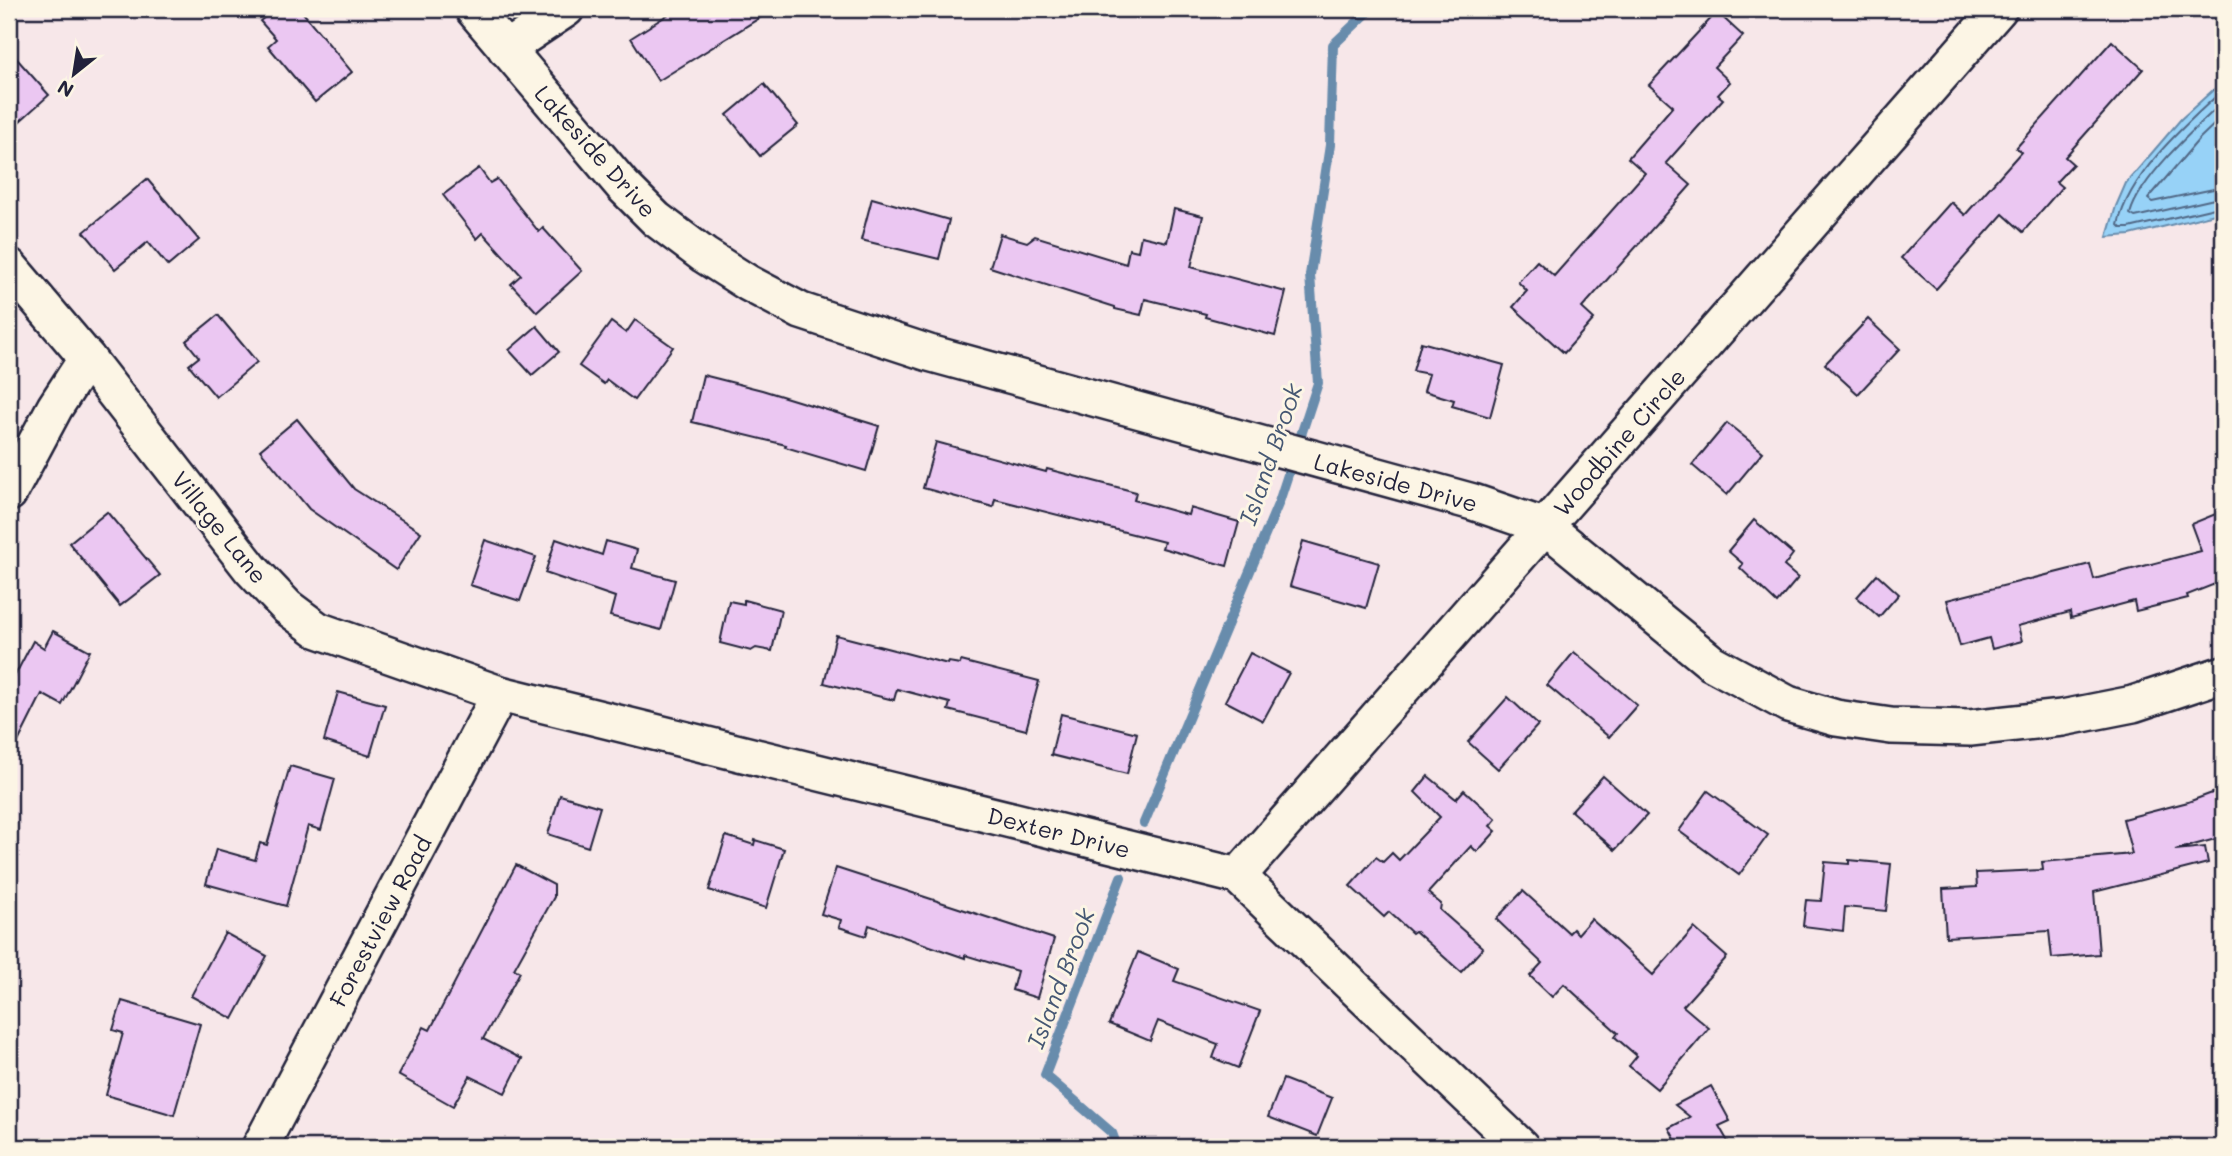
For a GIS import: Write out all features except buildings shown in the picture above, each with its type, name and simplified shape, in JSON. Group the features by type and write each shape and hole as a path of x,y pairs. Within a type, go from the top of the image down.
{"street":[{"name":"Lakeside Drive","path":"473,9 623,186 656,219 704,255 801,312 929,353 1473,502 1546,527 1712,663 1788,704 1836,718 1891,726 1970,729 2133,704 2223,674"},
{"path":"506,49 566,9"},
{"name":"Woodbine Circle","path":"1238,876 1999,9"},
{"name":"Village Lane","path":"9,266 87,358 251,569 287,607 318,631 500,694"},
{"path":"9,493 55,407 87,358"},
{"name":"Dexter Drive","path":"500,694 1238,876 1521,1147"},
{"name":"Forestview Road","path":"260,1147 500,694"}],"water":[{"path":"2223,81 2223,212 2130,235 2107,237 2126,183 2181,119"}],"waterway":[{"name":"Island Brook","path":"1144,823 1279,502 1318,383 1310,275 1330,145 1333,45 1371,9"},
{"name":"Island Brook","path":"1117,1147 1112,1133 1045,1075 1121,877"}]}
